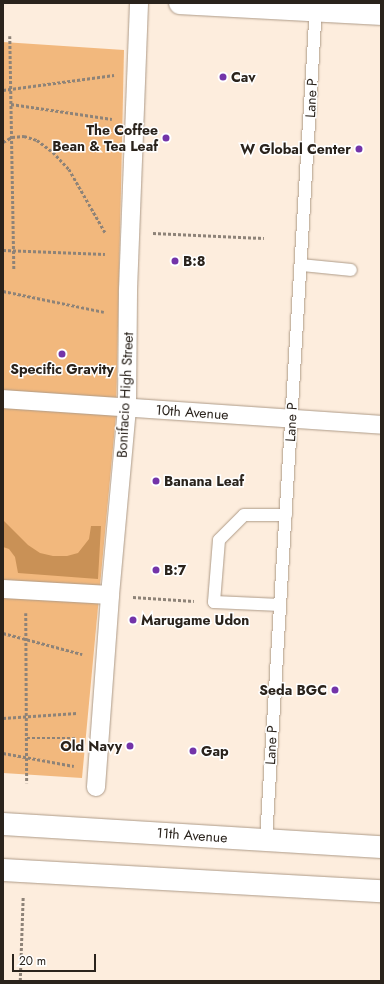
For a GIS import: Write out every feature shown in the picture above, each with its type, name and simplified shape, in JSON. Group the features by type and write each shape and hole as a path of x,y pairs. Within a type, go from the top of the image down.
{"street":[{"name":"Bonifacio High Street","path":"97,779 110,595 127,407 130,232 140,3"},
{"path":"180,3 316,7 381,14"},
{"name":"10th Avenue","path":"3,399 381,426"},
{"path":"3,589 110,595"},
{"name":"11th Avenue","path":"3,824 381,847"},
{"path":"13,870 381,891"}],"lane":[{"name":"Lane P","path":"266,840 316,7"},
{"path":"301,265 351,270"},
{"path":"280,606 214,602 219,540 244,515 286,515"}],"path":[{"path":"10,36 14,269"},
{"path":"3,90 136,72"},
{"path":"11,104 134,122"},
{"path":"3,142 12,137 24,136 37,140 53,152 69,169 107,236"},
{"path":"104,230 264,238"},
{"path":"3,250 106,254"},
{"path":"3,291 128,318"},
{"path":"26,591 27,783"},
{"path":"110,595 214,602"},
{"path":"3,633 105,660"},
{"path":"3,718 102,712"},
{"path":"27,738 100,738"},
{"path":"3,753 27,757 97,779"},
{"path":"13,870 20,981"}],"shaded area":[{"path":"3,42 124,50 116,415 82,778 3,773"},
{"path":"3,520 28,545 40,553 53,556 67,556 78,553 89,539 91,526 101,526 98,579 18,573 15,557 9,549 3,547"}],"place":[{"name":"Cav","path":"223,77"},
{"name":"The Coffee Bean & Tea Leaf","path":"166,138"},
{"name":"W Global Center","path":"359,149"},
{"name":"B:8","path":"175,261"},
{"name":"Specific Gravity","path":"62,354"},
{"name":"Banana Leaf","path":"156,481"},
{"name":"B:7","path":"156,570"},
{"name":"Marugame Udon","path":"133,620"},
{"name":"Seda BGC","path":"335,690"},
{"name":"Old Navy","path":"130,746"},
{"name":"Gap","path":"193,751"}]}
